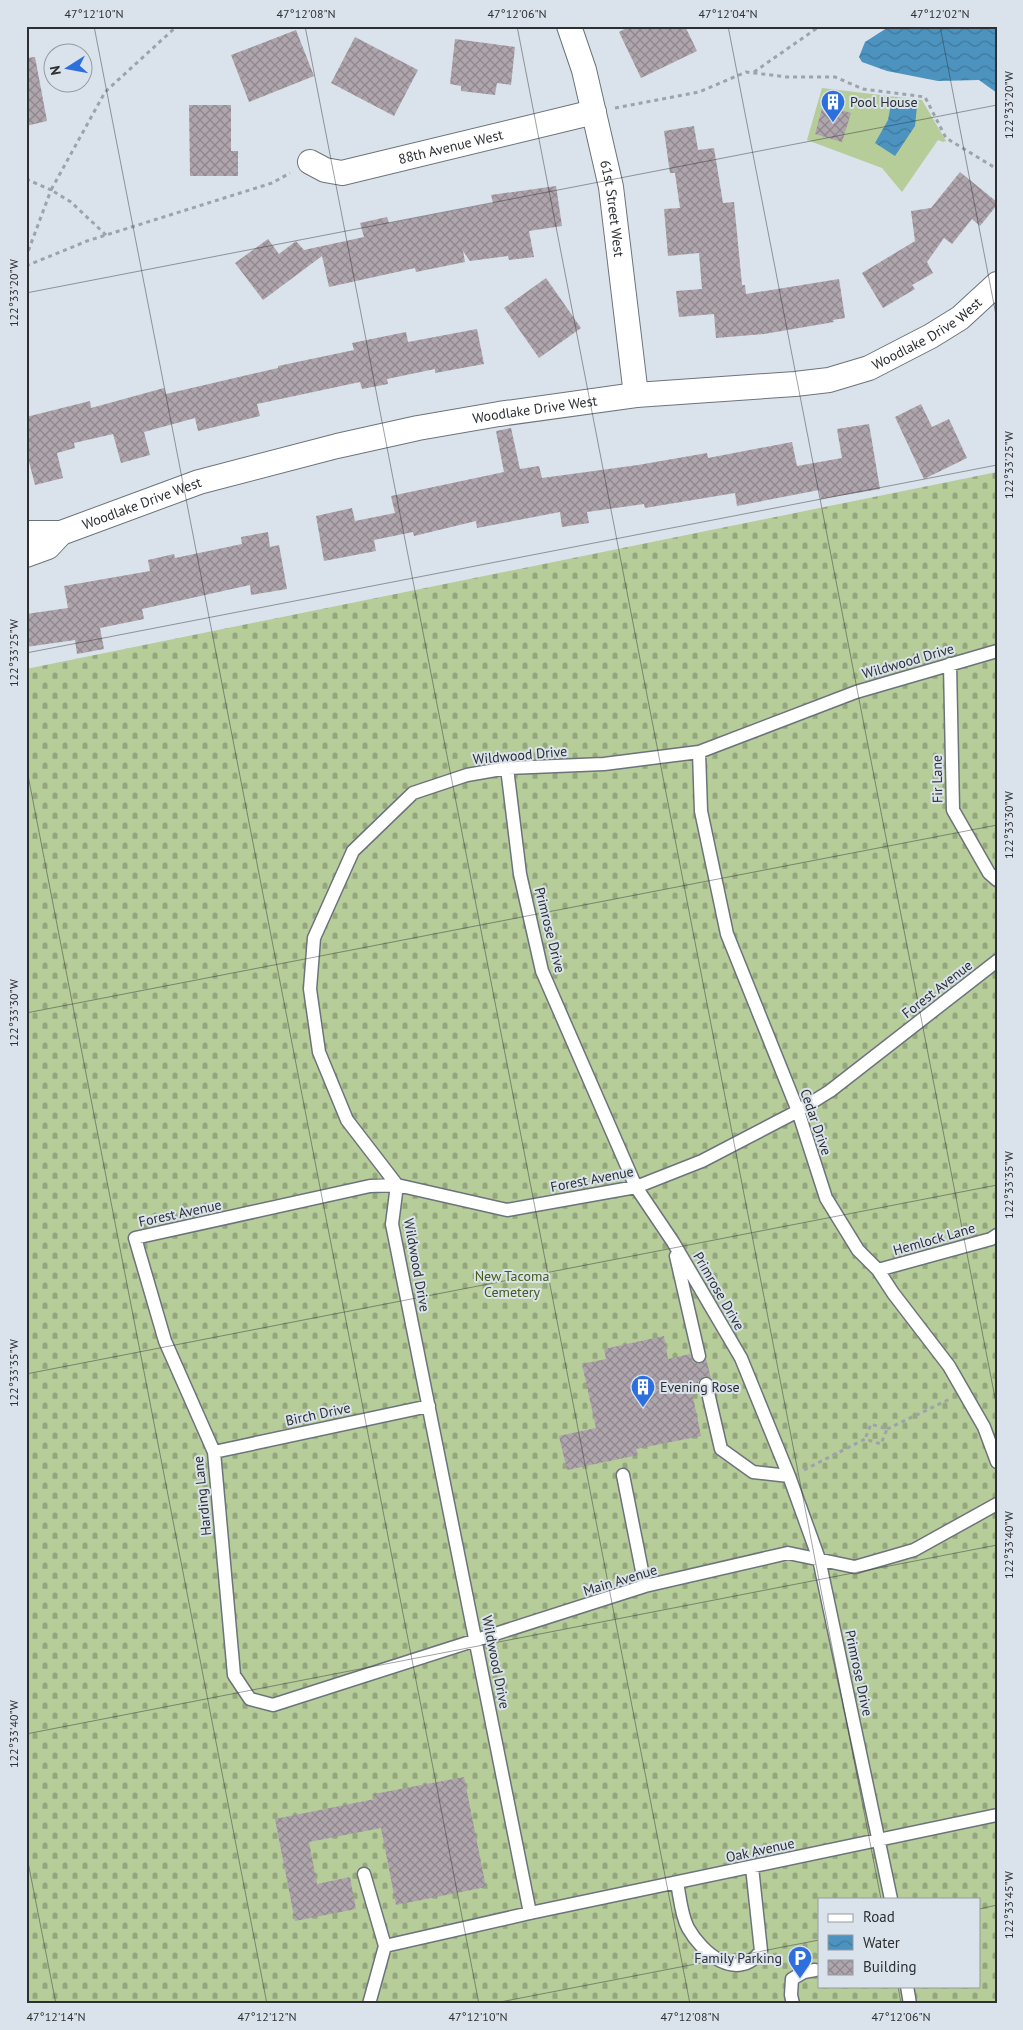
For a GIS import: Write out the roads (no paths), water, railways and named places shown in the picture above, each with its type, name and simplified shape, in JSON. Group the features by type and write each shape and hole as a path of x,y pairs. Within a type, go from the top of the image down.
{"street":[{"name":"61st Street West","path":"569,26 584,70 611,187 636,395"},
{"name":"88th Avenue West","path":"310,162 325,170 342,173 594,112"},
{"name":"Woodlake Drive West","path":"26,533 61,533 199,482 337,446 499,414 636,395 829,380 868,368 902,352 960,318 997,284"},
{"name":"Woodlake Drive West","path":"26,555 48,547 61,533"}],"lane":[{"name":"Wildwood Drive","path":"530,1913 392,1224 397,1185 347,1120 319,1052 310,989 314,938 353,851 413,793 467,774 507,768 604,764 699,752 856,692 997,651"},
{"name":"Fir Lane","path":"950,664 953,810 989,873 997,880"},
{"name":"Cedar Drive","path":"699,752 701,811 727,934 798,1111 826,1198 858,1250 878,1270 893,1293 949,1366 984,1427 997,1462"},
{"name":"Primrose Drive","path":"507,768 520,874 542,971 636,1187 673,1242 741,1358 789,1476 819,1559 891,1898"},
{"name":"Forest Avenue","path":"135,1238 370,1186 397,1185 507,1210 636,1187 702,1160 798,1111 830,1091 997,961"},
{"name":"Hemlock Lane","path":"878,1270 997,1235"},
{"name":"Harding Lane","path":"135,1238 165,1340 214,1452 234,1675 250,1699"},
{"path":"673,1242 699,1356"},
{"path":"706,1384 722,1450 753,1472 789,1476"},
{"name":"Birch Drive","path":"214,1452 429,1406"},
{"path":"623,1475 645,1586"},
{"name":"Main Avenue","path":"250,1699 273,1705 476,1642 645,1586 788,1554 856,1567 914,1550 997,1504"},
{"name":"Oak Avenue","path":"385,1946 530,1913 997,1815"},
{"path":"677,1883 687,1926 698,1944 711,1957 728,1963 740,1964 754,1960 761,1951 752,1867"},
{"path":"364,1874 385,1946 369,2004"},
{"path":"793,2004 791,1995 792,1979 804,1972 815,1970"},
{"path":"907,1988 910,2004"}],"water":[{"path":"890,26 997,26 997,93 979,80 938,81 887,71 862,62 859,57 865,42"},
{"path":"891,104 917,106 915,126 895,156 875,143 888,120"}],"place":[{"name":"Pool House","path":"833,123"},
{"name":"Evening Rose","path":"643,1408"},
{"name":"Family Parking","path":"800,1979"}],"park label":[{"name":"New Tacoma Cemetery","path":"512,1284"}]}
